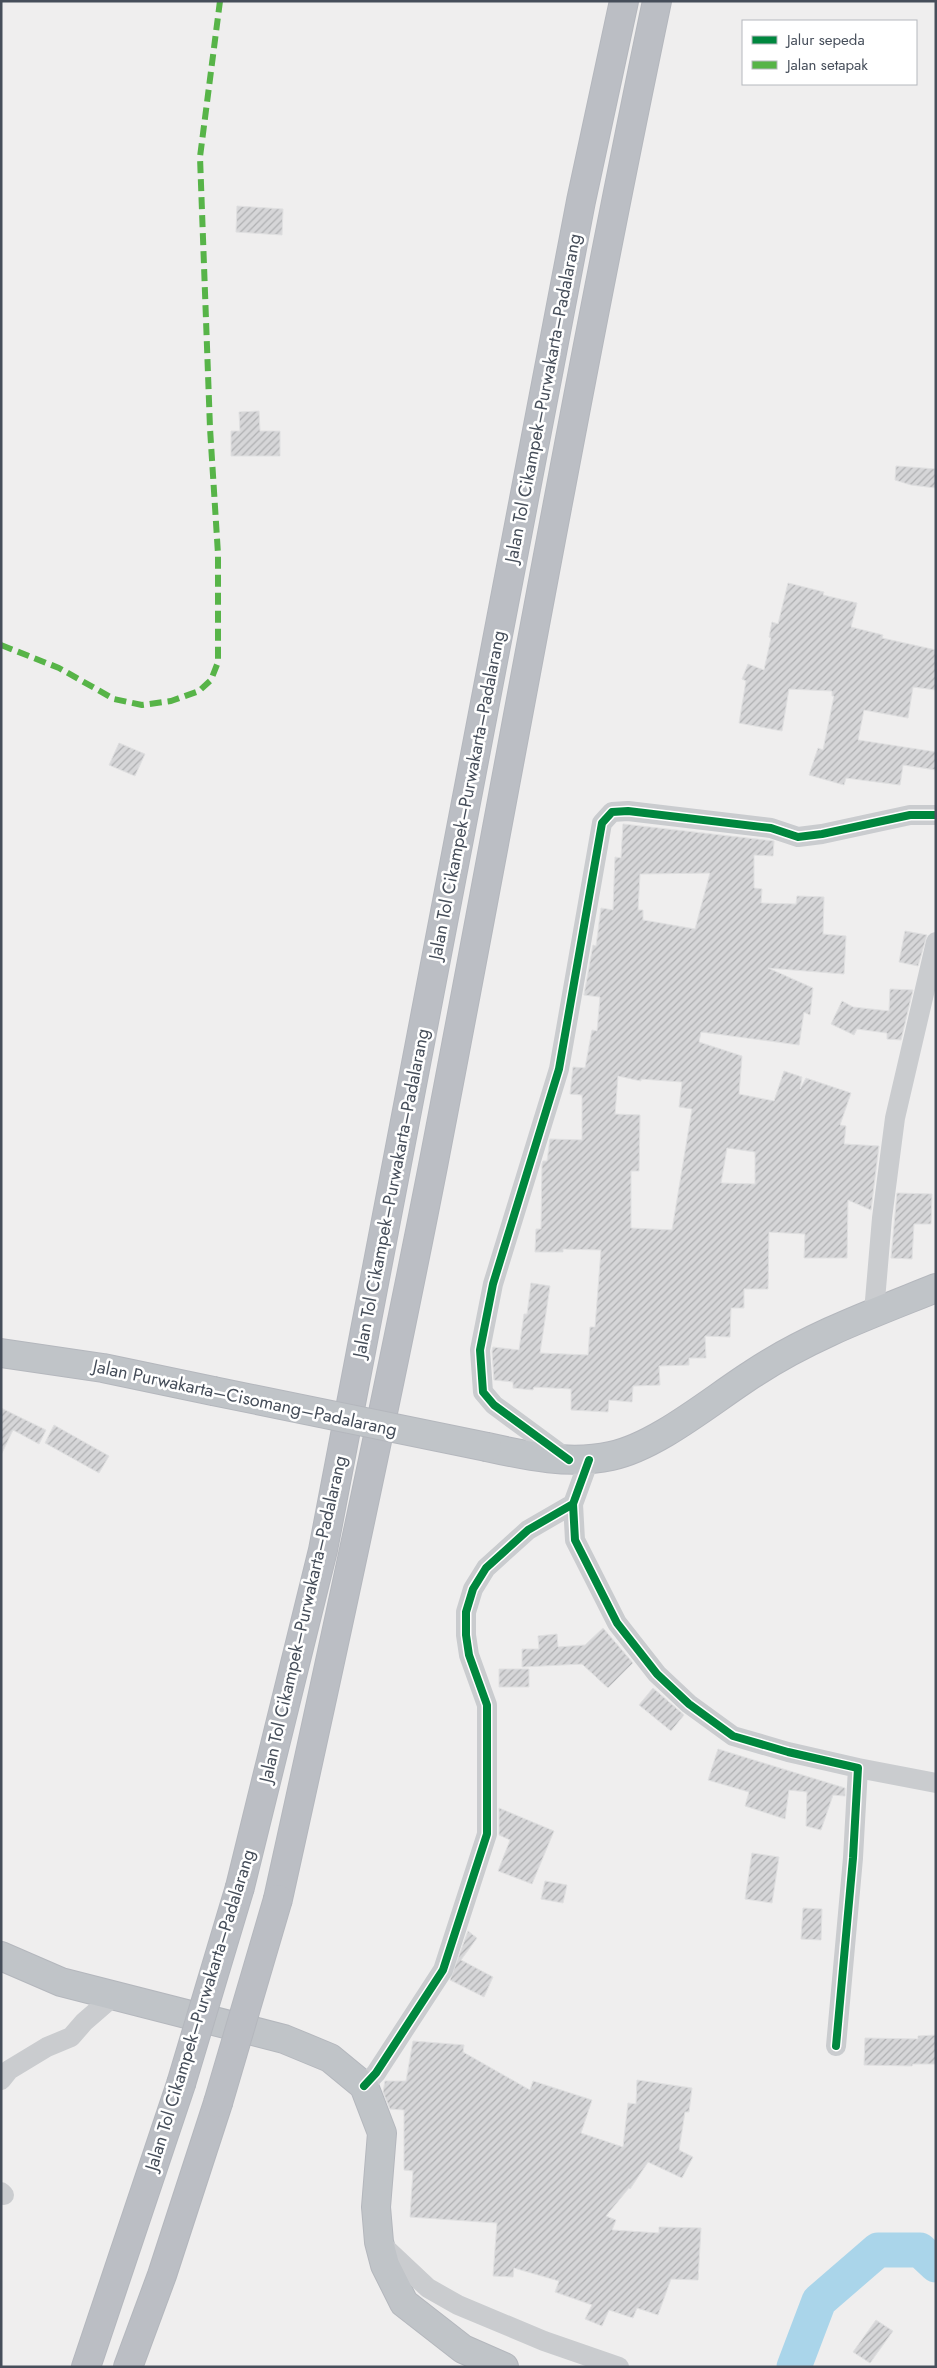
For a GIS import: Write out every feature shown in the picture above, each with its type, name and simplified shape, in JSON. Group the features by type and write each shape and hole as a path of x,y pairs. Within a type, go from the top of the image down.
{"highway":[{"name":"Jalan Tol Cikampek–Purwakarta–Padalarang","path":"86,2367 181,2084 240,1887 323,1550 581,201 624,1"},
{"name":"Jalan Tol Cikampek–Purwakarta–Padalarang","path":"128,2367 162,2275 218,2103 278,1899 353,1561 430,1179 615,205 657,1"},
{"path":"579,1460 612,1456 643,1444 718,1398 754,1372 818,1336 936,1288"},
{"name":"Jalan Purwakarta–Cisomang–Padalarang","path":"1,1353 103,1368 525,1456 579,1460"},
{"path":"1,1956 61,1982 284,2039 330,2058 364,2086 382,2133 376,2207 379,2242 386,2265 404,2303 463,2349 504,2367"}],"street":[{"path":"936,815 910,815 830,833 798,837 771,828 628,811 612,812 602,823 559,1069 493,1284 480,1350 483,1392 494,1405 579,1460 573,1504 576,1540 617,1623 658,1674 689,1704 733,1736 788,1752 936,1783"},
{"path":"874,1312 882,1218 895,1118 936,942"},
{"path":"364,2086 376,2073 443,1970 487,1834 486,1705 470,1655 466,1635 466,1612 473,1589 486,1568 528,1530 573,1504"},
{"path":"836,2046 853,1858 858,1768"},
{"path":"1,2080 9,2070 48,2047 71,2037 114,1996"},
{"path":"379,2242 428,2288 458,2305 544,2340 619,2367"}],"building":[{"path":"237,206 283,209 282,235 236,232"},
{"path":"259,411 260,431 280,431 280,456 231,456 231,431 240,431 239,412"},
{"path":"896,466 936,469 936,488 911,485 895,480"},
{"path":"788,583 824,592 823,595 857,603 851,627 883,635 882,638 936,650 936,690 913,687 908,718 864,710 858,740 936,752 936,770 903,765 900,785 846,778 844,785 809,775 818,748 823,750 834,696 832,696 832,691 789,689 782,731 739,723 746,681 742,679 748,664 764,670 771,638 769,637 772,622 778,624"},
{"path":"119,743 145,754 135,776 109,765"},
{"path":"623,824 774,841 773,856 754,855 754,888 762,889 761,903 796,904 797,896 824,897 823,934 846,936 844,974 768,968 813,988 810,1015 804,1012 799,1045 701,1032 699,1042 742,1056 739,1094 774,1101 784,1071 802,1077 800,1089 806,1078 851,1093 840,1125 846,1126 844,1144 879,1146 871,1210 848,1200 847,1258 804,1258 805,1234 769,1232 768,1289 744,1289 744,1308 731,1308 730,1337 705,1336 706,1358 689,1358 689,1365 659,1366 660,1385 633,1386 632,1402 609,1400 608,1412 571,1410 571,1389 534,1387 533,1390 513,1388 513,1382 494,1380 492,1351 493,1347 519,1350 524,1314 527,1314 531,1283 550,1286 540,1353 588,1355 590,1327 595,1327 601,1250 563,1249 563,1252 535,1252 536,1229 541,1229 542,1164 543,1161 547,1161 550,1139 582,1140 582,1095 570,1094 573,1067 585,1068 592,1030 597,1031 600,997 584,995 593,945 596,946 601,908 613,910 615,857 621,858","holes":["710,873 695,929 643,920 643,910 638,910 640,874","618,1076 641,1081 641,1079 682,1082 679,1107 692,1109 672,1230 631,1228 631,1171 639,1171 640,1115 615,1114","727,1148 755,1152 755,1184 721,1183"]},
{"path":"905,931 927,935 918,966 899,962"},
{"path":"890,989 913,990 901,1040 887,1039 887,1033 857,1029 854,1035 831,1024 842,1001 853,1007 889,1011"},
{"path":"897,1193 932,1194 931,1224 914,1224 912,1259 891,1258"},
{"path":"1,1408 46,1430 39,1444 13,1430 1,1455"},
{"path":"54,1425 109,1456 99,1473 45,1443"},
{"path":"603,1628 633,1663 608,1688 582,1664 522,1667 522,1649 539,1649 538,1636 557,1634 558,1647 585,1645"},
{"path":"499,1669 529,1669 529,1687 499,1687"},
{"path":"653,1688 684,1715 671,1731 639,1705"},
{"path":"718,1749 845,1788 845,1796 833,1795 821,1830 806,1826 807,1792 789,1790 785,1819 745,1806 749,1792 708,1780"},
{"path":"499,1808 554,1831 532,1884 498,1871 510,1840 499,1835"},
{"path":"752,1853 779,1857 772,1903 745,1899"},
{"path":"545,1881 567,1885 563,1903 541,1899"},
{"path":"803,1908 822,1909 821,1940 801,1939"},
{"path":"468,1931 477,1938 461,1960 493,1977 484,1997 450,1980"},
{"path":"936,2035 936,2064 913,2064 912,2066 864,2065 865,2038 918,2039 918,2036"},
{"path":"413,2041 464,2045 463,2052 530,2090 533,2081 592,2100 581,2133 623,2147 628,2103 636,2104 637,2080 692,2088 689,2112 685,2112 679,2150 693,2157 682,2178 648,2162 630,2189 606,2216 616,2220 612,2230 659,2233 659,2227 701,2228 698,2280 671,2279 658,2315 637,2308 633,2318 609,2310 602,2326 585,2319 592,2305 555,2292 559,2281 514,2268 513,2277 493,2276 497,2223 410,2217 413,2171 404,2170 404,2110 390,2109 383,2092 385,2081 406,2081"},
{"path":"876,2320 893,2331 870,2363 853,2352"}],"waterway":[{"path":"794,2367 819,2301 878,2250 920,2250 936,2265"}],"marked path":[{"path":"1,645 59,668 114,699 142,705 171,701 199,691 211,680 218,662 218,554 210,428 200,157 220,1"}],"cycle path":[{"path":"569,1460 494,1405 483,1392 480,1350 493,1284 559,1069 602,823 612,812 628,811 771,828 798,837 822,834 910,815 936,815"},
{"path":"589,1460 573,1504 575,1540 617,1623 657,1674 689,1704 733,1736 788,1752 858,1768 853,1858 836,2046"},
{"path":"364,2086 376,2073 443,1970 487,1834 487,1705 469,1655 466,1635 466,1612 473,1589 486,1568 528,1530 573,1504"}]}
